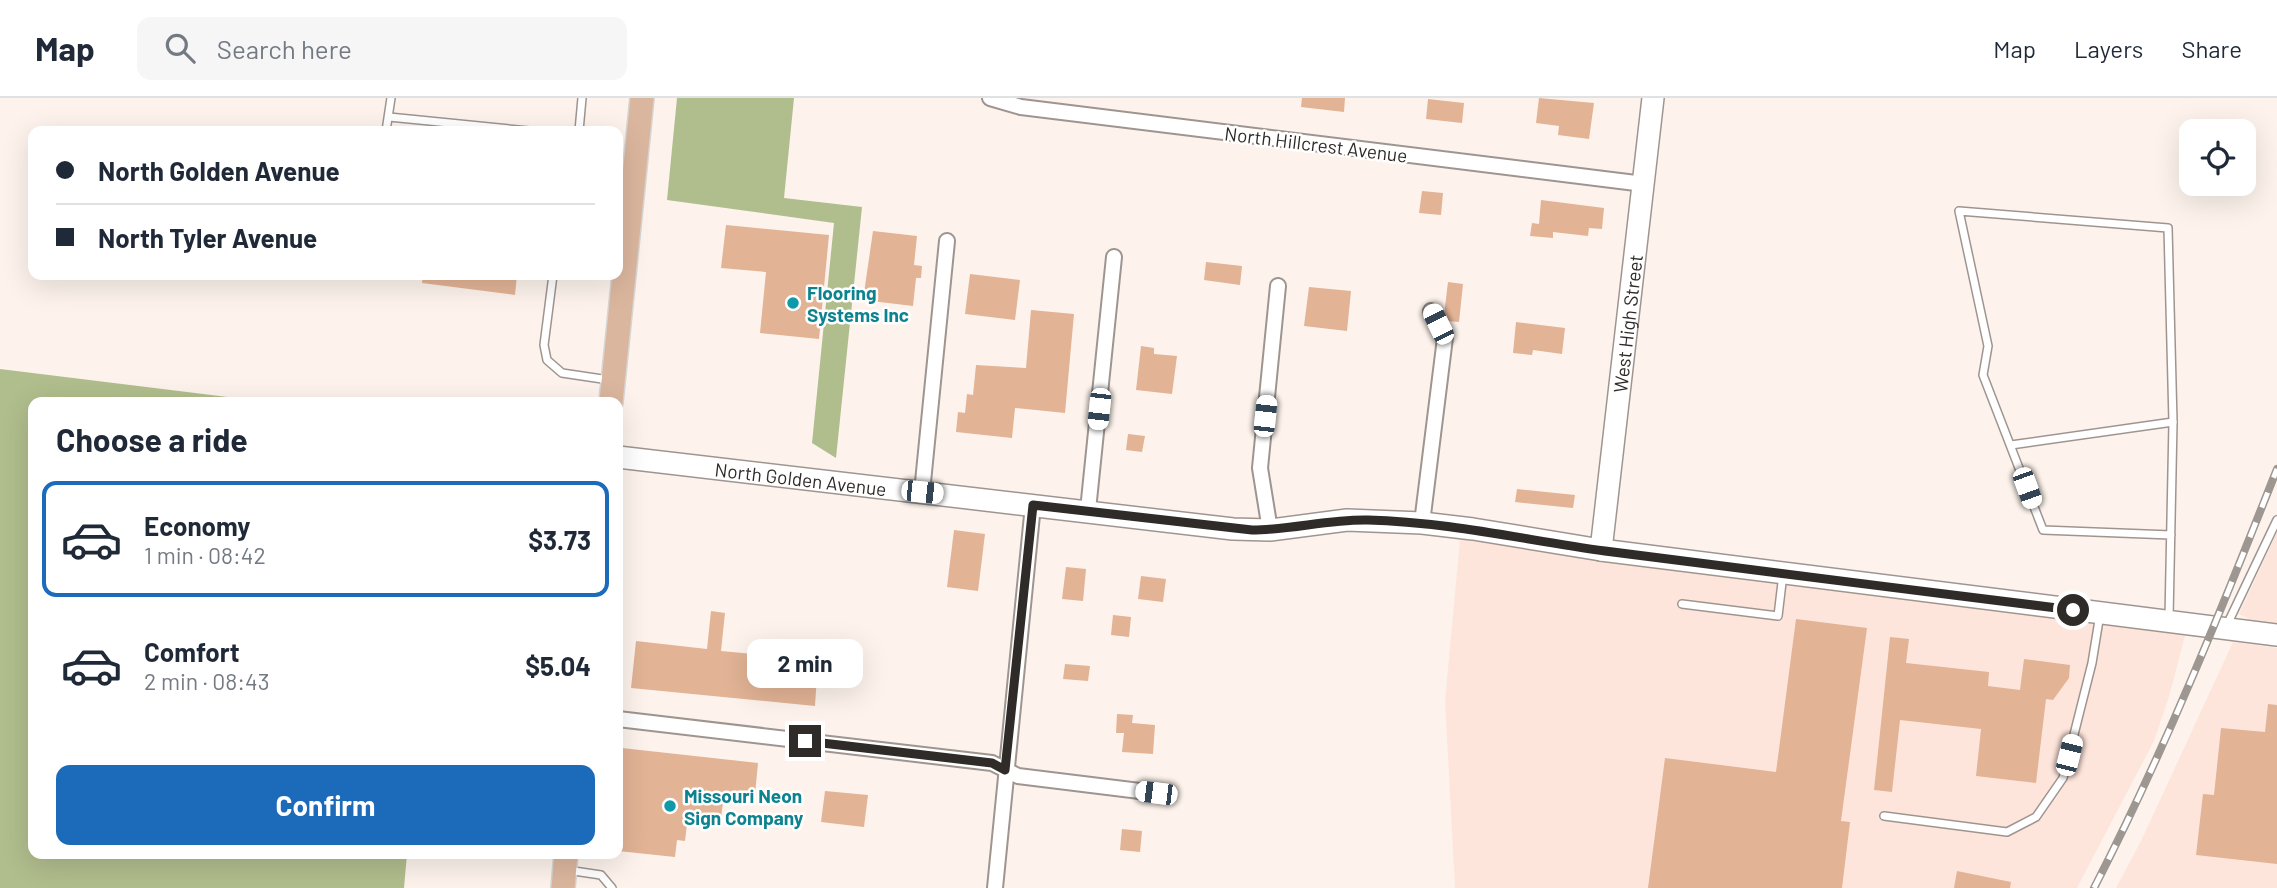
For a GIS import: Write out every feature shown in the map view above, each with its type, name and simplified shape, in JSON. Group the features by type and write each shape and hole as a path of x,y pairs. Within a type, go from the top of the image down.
{"main road":[{"path":"624,204 642,98"},
{"path":"612,391 619,280"}],"street":[{"name":"North Hillcrest Avenue","path":"990,98 1021,107 1056,104 1644,184"},
{"name":"West High Street","path":"1601,550 1653,98"},
{"path":"922,492 947,241"},
{"path":"1088,510 1114,257"},
{"path":"1270,530 1260,468 1278,286"},
{"path":"1422,523 1445,338 1431,311"},
{"name":"North Golden Avenue","path":"623,458 1233,529 1270,530 1347,520 1422,523 1601,550 2277,635"},
{"path":"995,888 1033,505"},
{"path":"623,720 992,763 1018,776 1156,793"}],"lane":[{"path":"387,126 391,98"},
{"path":"579,126 582,98"},
{"path":"388,117 479,126"},
{"path":"2169,622 2171,535 2173,422 2168,228 1959,211 1988,346 1983,374 2043,530 2171,535"},
{"path":"552,280 544,345 547,360 562,373 612,391"},
{"path":"2011,445 2173,422"},
{"path":"2225,629 2277,520"},
{"path":"1682,604 1778,616 1783,573"},
{"path":"1885,816 2007,832 2036,817 2063,778 2092,663 2100,613"},
{"path":"565,870 601,875 612,888"}],"shaded area":[{"path":"2277,532 2277,625 2255,622 2239,614"},
{"path":"1460,539 2186,632 2154,741 2077,888 1455,888 1445,701"},
{"path":"2233,642 2277,648 2277,888 2116,888 2142,839"}],"green space":[{"path":"677,98 794,98 784,198 862,207 836,458 812,443 834,223 667,200"},
{"path":"0,369 227,397 28,397 28,859 407,859 404,888 0,888"}],"building":[{"path":"1302,98 1345,98 1344,112 1301,107"},
{"path":"1539,98 1594,103 1589,139 1558,135 1559,126 1536,123"},
{"path":"1428,99 1464,103 1462,123 1426,119"},
{"path":"1422,191 1443,193 1441,215 1419,213"},
{"path":"1541,200 1604,208 1602,229 1589,228 1588,236 1553,232 1553,238 1530,236 1532,223 1539,224"},
{"name":"Flooring Systems Inc","path":"726,225 829,235 819,339 760,333 766,272 721,268"},
{"path":"873,231 917,236 914,265 922,266 921,278 916,278 913,306 863,300"},
{"path":"1206,262 1242,266 1240,285 1204,280"},
{"path":"970,274 1020,280 1015,320 965,314"},
{"path":"422,280 516,280 515,295 422,283"},
{"path":"1448,282 1463,284 1459,322 1447,321 1444,315"},
{"path":"1309,287 1351,291 1347,331 1304,326"},
{"path":"1031,310 1074,314 1065,413 1015,408 1012,438 956,432 958,412 965,413 967,394 973,395 976,365 1026,368"},
{"path":"1516,322 1565,328 1562,354 1533,350 1532,355 1513,353"},
{"path":"1141,346 1154,348 1154,354 1177,356 1172,394 1136,390"},
{"path":"1128,434 1145,436 1142,452 1126,450"},
{"path":"1517,489 1575,495 1573,508 1515,502"},
{"path":"954,530 985,534 978,591 947,587"},
{"path":"1066,567 1086,569 1083,601 1062,599"},
{"path":"1141,576 1166,579 1163,602 1138,599"},
{"path":"711,611 725,613 721,651 818,660 815,706 631,688 636,641 707,649"},
{"path":"1113,615 1131,617 1129,637 1111,635"},
{"path":"1796,619 1867,628 1841,821 1850,822 1842,888 1648,888 1665,758 1776,772"},
{"path":"1890,637 1909,639 1906,663 1989,672 1988,686 2020,690 2024,659 2070,665 2069,678 2053,700 2046,699 2036,783 1976,776 1981,729 1900,720 1892,792 1874,790"},
{"path":"1065,664 1090,666 1088,681 1063,679"},
{"path":"2268,704 2277,705 2277,864 2196,855 2203,794 2214,795 2221,728 2265,732"},
{"path":"1117,714 1133,715 1132,723 1155,725 1153,754 1122,752 1124,733 1116,733"},
{"name":"Missouri Neon Sign Company","path":"623,748 758,763 755,794 746,793 746,798 724,795 721,818 688,815 685,841 677,840 675,857 623,852"},
{"path":"825,791 868,795 864,827 821,822"},
{"path":"1122,829 1142,831 1140,852 1120,850"},
{"path":"1957,871 2011,882 2010,888 1954,888"}],"railway":[{"path":"2094,888 2168,733 2277,469"}],"place":[{"name":"Flooring Systems Inc","path":"793,303"},
{"name":"Missouri Neon Sign Company","path":"670,806"}],"route":[{"path":"805,741 992,763 1005,770 1033,505 1252,530 1347,520 1422,523 1601,550 2073,610"}]}
